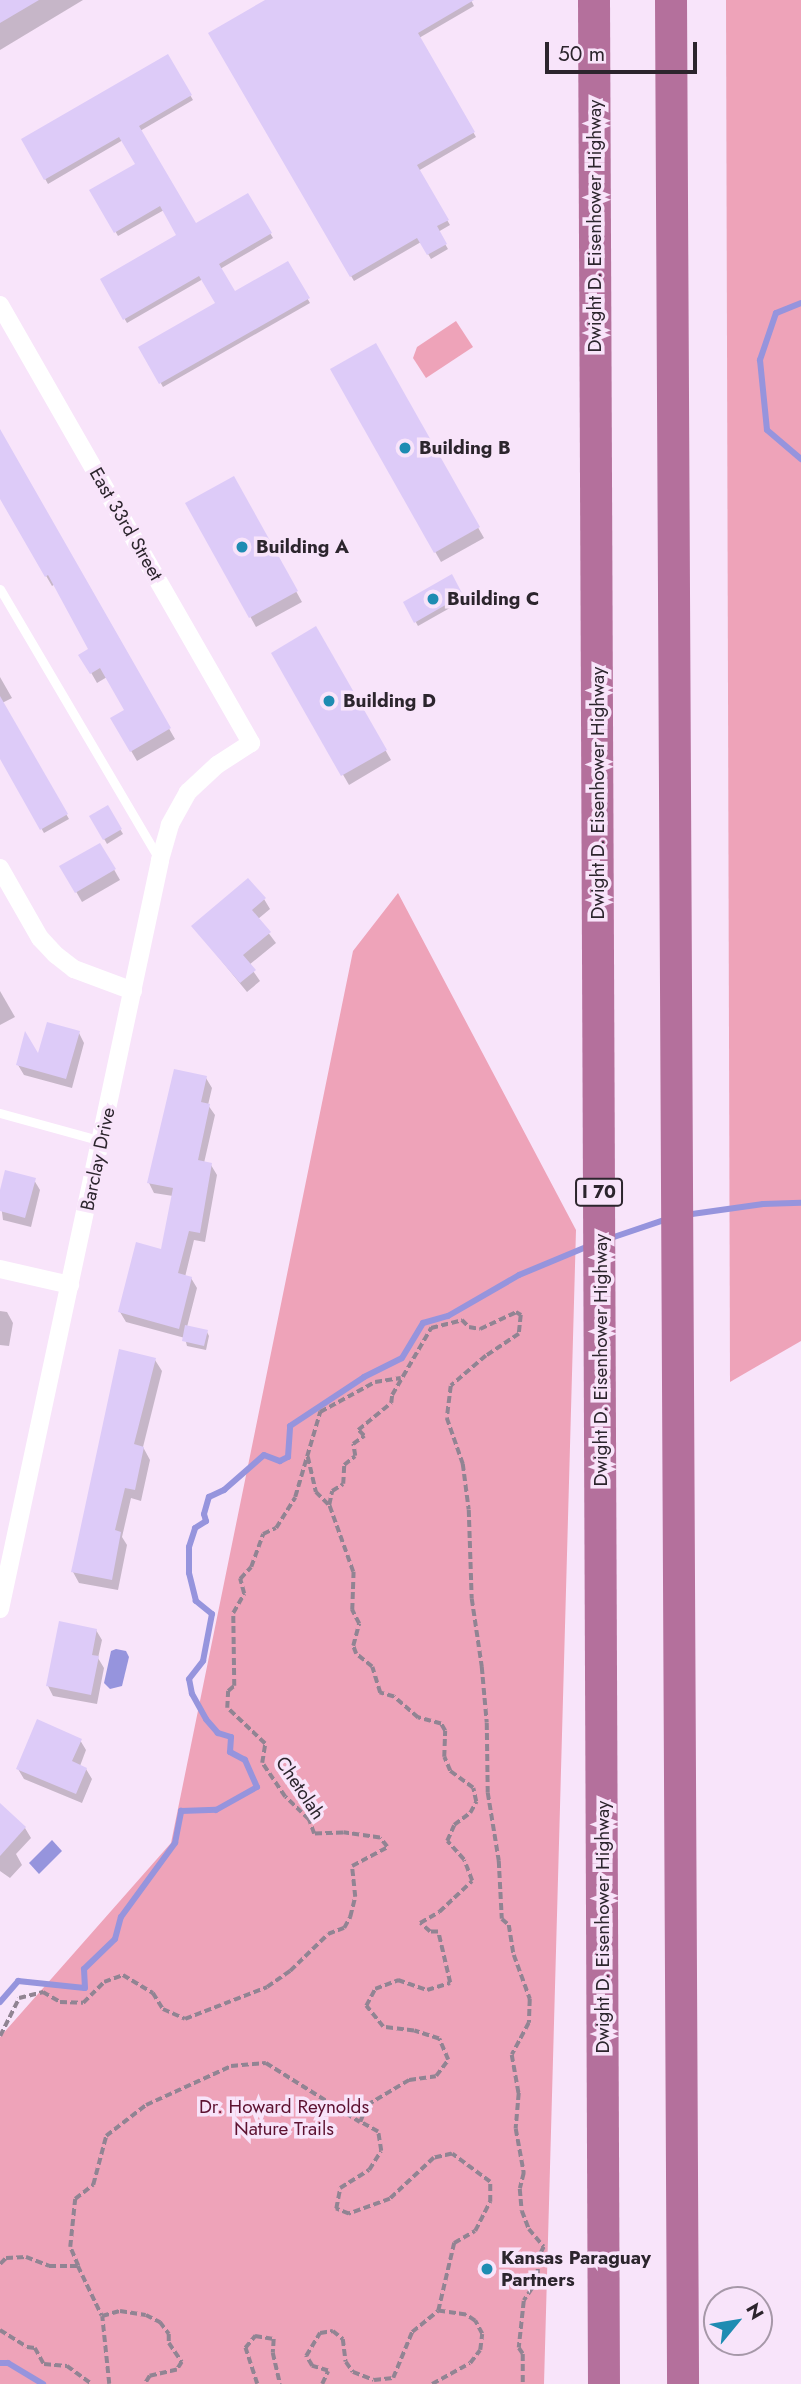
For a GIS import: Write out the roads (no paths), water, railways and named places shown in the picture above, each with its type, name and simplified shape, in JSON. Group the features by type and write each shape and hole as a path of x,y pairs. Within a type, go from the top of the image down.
{"highway":[{"name":"Dwight D. Eisenhower Highway","path":"594,0 604,2384"},
{"path":"671,0 683,2384"}],"street":[{"name":"East 33rd Street","path":"0,305 251,743"},
{"name":"Barclay Drive","path":"0,1609 160,861 170,825 188,792 217,765 251,743"},
{"path":"0,868 40,938 56,955 74,969 133,991"},
{"path":"0,1269 70,1285"}],"lane":[{"path":"0,589 160,861"},
{"path":"0,1113 102,1140"}],"waterway":[{"path":"801,303 776,313 760,360 767,430 801,459"},
{"path":"685,1215 763,1204 801,1203"},
{"path":"608,1239 667,1219"},
{"path":"0,2002 18,1981 85,1988 84,1969 115,1939 121,1917 175,1843 181,1811 216,1810 257,1787 245,1760 230,1752 231,1737 218,1733 206,1719 192,1694 189,1679 203,1661 212,1614 196,1601 189,1573 189,1547 195,1528 206,1521 204,1514 209,1497 224,1490 264,1455 280,1461 288,1457 290,1426 364,1377 402,1358 423,1323 448,1316 519,1275 591,1245"},
{"path":"0,2363 8,2363 43,2384"}],"place":[{"name":"Building B","path":"405,448"},
{"name":"Building A","path":"242,547"},
{"name":"Building C","path":"433,599"},
{"name":"Building D","path":"329,701"},
{"name":"Kansas Paraguay Partners","path":"487,2269"}],"park label":[{"name":"Dr. Howard Reynolds Nature Trails","path":"284,2118"}]}
